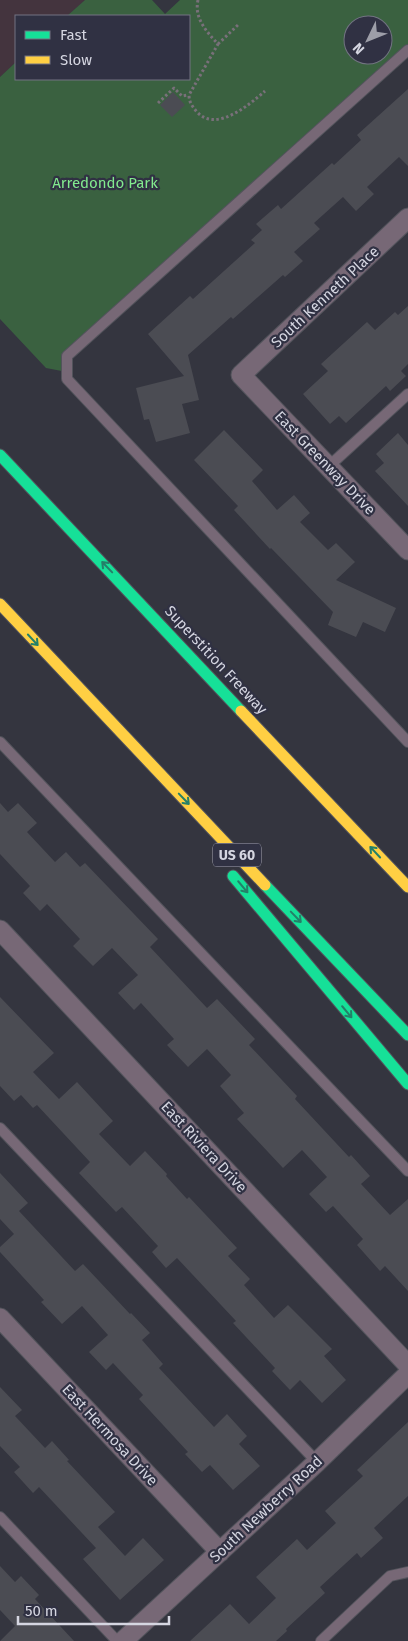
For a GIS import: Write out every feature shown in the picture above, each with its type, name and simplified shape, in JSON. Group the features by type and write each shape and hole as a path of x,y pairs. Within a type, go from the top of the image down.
{"highway":[{"name":"Superstition Freeway","path":"0,455 408,887"},
{"path":"140,602 309,766"},
{"name":"US 60","path":"0,604 66,676 408,1035"},
{"path":"66,676 173,804"},
{"path":"224,864 408,1084"}],"street":[{"name":"South Kenneth Place","path":"241,375 408,218"},
{"name":"East Greenway Drive","path":"241,375 408,550"},
{"name":"East Riviera Drive","path":"0,930 408,1365"},
{"name":"East Hermosa Drive","path":"0,1318 220,1552"},
{"name":"South Newberry Road","path":"123,1641 408,1374"}],"lane":[{"path":"408,50 67,356 67,380 408,741"},
{"path":"328,466 408,394"},
{"path":"0,742 408,1172"},
{"path":"0,1128 316,1462"},
{"path":"0,1517 118,1641"},
{"path":"321,1641 390,1576 408,1572"}],"path":[{"path":"198,0 197,15 206,31 218,44"},
{"path":"239,24 218,44 189,95 189,102 198,114 208,120 215,120 245,109 265,91"},
{"path":"158,103 174,88 182,96 186,97 189,95"}],"shaded area":[{"path":"0,0 85,0 68,15 15,15 15,63 0,77"}],"green space":[{"name":"Arredondo Park","path":"85,0 152,0 165,14 180,0 408,0 408,50 393,63 393,15 343,15 343,65 391,65 67,356 67,372 46,368 0,319 0,77 15,63 15,80 190,80 190,15 68,15"}],"building":[{"path":"408,89 408,166 399,157 367,187 374,194 356,211 343,197 314,223 320,229 294,252 303,261 285,277 283,275 233,319 231,317 188,355 199,400 182,404 190,433 156,442 149,419 144,420 136,388 184,376 148,334 190,296 193,299 255,243 251,240 262,230 256,224 278,205 281,209 332,163 334,165 361,140 357,135"},
{"path":"173,92 185,105 172,117 160,105"},
{"path":"408,306 408,364 401,371 406,376 390,391 386,386 346,423 339,416 330,424 303,394 328,371 321,364 367,322 375,330 395,312 398,315"},
{"path":"224,430 263,470 252,481 277,510 294,495 310,513 300,522 328,550 336,543 355,562 336,580 396,608 385,632 363,622 356,637 328,625 333,612 234,510 238,506 194,460"},
{"path":"398,433 408,445 408,506 375,471 384,463 376,454"},
{"path":"0,803 8,812 18,803 37,823 27,832 55,862 66,852 80,867 85,863 158,939 150,947 207,1008 217,999 255,1039 249,1045 297,1096 295,1099 349,1157 351,1155 370,1176 361,1184 390,1215 408,1199 408,1291 385,1266 380,1271 357,1245 363,1239 333,1206 326,1212 309,1194 327,1177 302,1150 283,1168 237,1119 244,1113 220,1086 231,1075 207,1049 188,1067 167,1045 174,1039 141,1003 134,1010 118,993 138,975 112,948 93,966 73,946 80,939 47,904 40,911 23,893 30,886 0,854"},
{"path":"0,997 54,1053 33,1072 59,1099 77,1082 113,1121 99,1134 130,1166 145,1151 187,1199 189,1197 237,1248 228,1256 250,1279 244,1285 274,1318 288,1305 332,1349 324,1356 346,1380 322,1403 300,1380 290,1390 272,1371 275,1368 233,1323 236,1321 177,1258 166,1268 152,1252 158,1246 122,1207 116,1212 79,1173 90,1162 37,1105 33,1108 21,1095 14,1101 0,1086"},
{"path":"0,1173 28,1203 19,1211 75,1271 83,1264 150,1333 142,1340 163,1364 159,1368 214,1427 227,1414 247,1436 239,1444 260,1466 233,1490 210,1465 202,1472 185,1454 188,1452 139,1399 143,1395 113,1363 106,1370 89,1352 108,1335 82,1306 62,1324 41,1302 44,1300 0,1252 0,1247 14,1234 0,1219"},
{"path":"0,1387 22,1410 15,1416 45,1448 52,1441 69,1460 67,1461 115,1512 98,1527 125,1556 143,1538 164,1560 120,1600 83,1559 96,1548 39,1487 33,1493 14,1472 20,1467 0,1446"},
{"path":"408,1422 408,1496 374,1528 383,1538 361,1558 357,1553 320,1587 325,1593 286,1629 287,1631 276,1641 190,1641 230,1604 249,1624 276,1598 256,1577 297,1539 307,1550 336,1523 325,1511 363,1476 357,1470"},
{"path":"0,1566 15,1582 21,1576 39,1595 35,1599 74,1641 0,1641 15,1626 0,1610"}],"traffic: fast":[{"path":"0,455 241,711"},
{"path":"233,876 408,1084"},
{"path":"265,885 408,1035"}],"traffic: slow":[{"path":"0,604 265,885"},
{"path":"241,711 408,887"}]}
